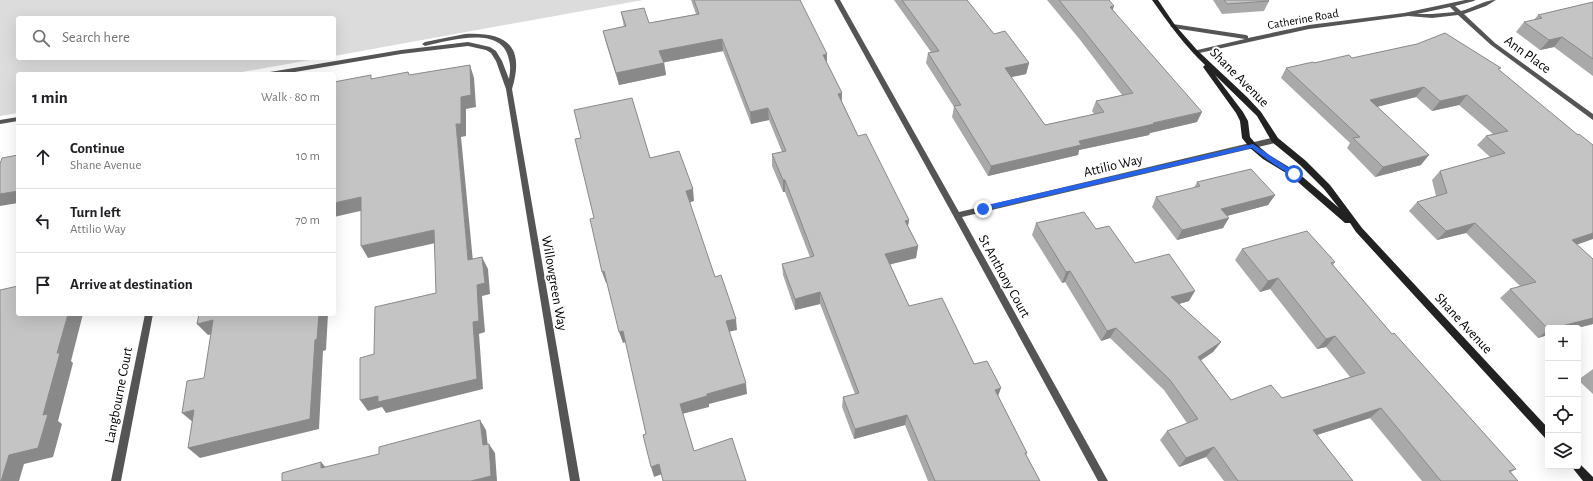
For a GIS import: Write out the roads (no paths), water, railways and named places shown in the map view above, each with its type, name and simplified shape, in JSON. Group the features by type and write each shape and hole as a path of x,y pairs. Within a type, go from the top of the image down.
{"street":[{"name":"St Anthony Court","path":"837,0 1103,481"},
{"name":"Shane Avenue","path":"1155,0 1239,112 1244,121 1246,138 1253,146 1266,157 1294,174 1359,230"},
{"name":"Catherine Road","path":"1194,52 1309,27 1404,15 1452,6 1472,0"},
{"name":"Catherine Road","path":"1404,15 1437,17 1482,6 1493,0"},
{"name":"Ann Place","path":"1452,6 1460,12 1480,33 1510,57 1541,78 1593,118"},
{"name":"Catherine Road","path":"1173,26 1214,34 1253,38"},
{"path":"401,52 422,45 472,36 488,36 499,39"},
{"path":"282,72 401,52 468,44 488,48 499,39"},
{"name":"Willowgreen Way","path":"499,39 509,45 514,61 514,68 509,88"},
{"name":"Willowgreen Way","path":"488,48 494,52 509,88 575,481"},
{"name":"Shane Avenue","path":"1194,52 1245,98 1259,114 1275,140 1303,163 1327,187 1359,230 1546,433"},
{"path":"0,122 16,119"},
{"name":"Attilio Way","path":"957,215 1275,140"},
{"name":"Langbourne Court","path":"116,481 149,316"},
{"path":"1579,469 1590,481"}]}
